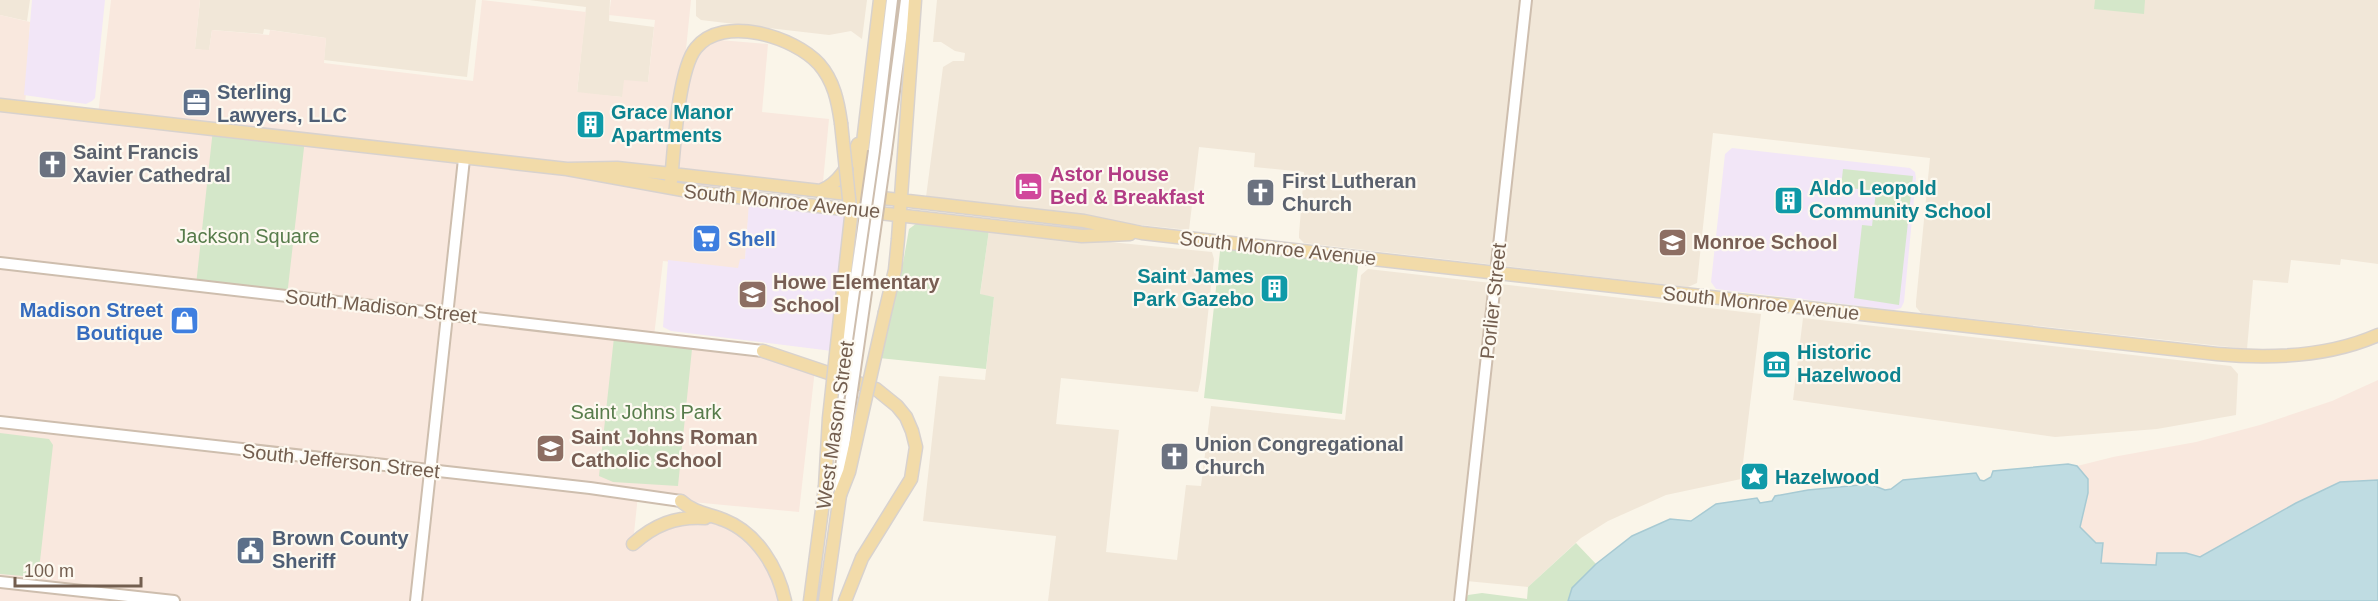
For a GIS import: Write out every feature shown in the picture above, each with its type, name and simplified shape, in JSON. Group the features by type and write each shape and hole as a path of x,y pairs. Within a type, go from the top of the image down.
{"main road":[{"path":"856,209 880,0"},
{"name":"West Mason Street","path":"810,601 874,151 892,0"},
{"name":"West Mason Street","path":"825,601 906,0"},
{"path":"840,495 849,472 895,270 911,79 915,0"},
{"name":"Porlier Street","path":"1460,601 1526,0"},
{"path":"670,188 684,71 690,56 700,44 721,33 734,30 766,35 798,48 819,64 833,88 841,123 851,217 829,418 825,487"},
{"path":"820,191 833,185 851,160 859,142 867,102"},
{"name":"South Monroe Avenue","path":"0,105 567,170 670,188 1082,236 1142,233"},
{"path":"416,601 464,159"},
{"name":"South Monroe Avenue","path":"567,170 617,168 857,194 1084,221 1142,233 2244,357 2274,357 2321,351 2378,335"},
{"name":"South Madison Street","path":"0,263 763,351"},
{"path":"763,351 876,389 889,398 906,417 912,431 916,447 911,479 862,558 845,601"},
{"name":"South Jefferson Street","path":"0,422 590,488 681,501"},
{"path":"681,501 690,509 737,526 750,537 773,568 785,601"},
{"path":"633,544 650,530 670,521 697,517 724,520"},
{"path":"0,582 174,601"}],"shaded area":[{"path":"0,0 30,0 27,21 0,15"},
{"path":"32,0 105,0 95,98 92,101 86,104 24,95"},
{"path":"111,0 200,0 195,49 209,50 212,30 269,35 270,30 326,38 324,63 473,81 482,0 586,12 577,92 622,97 624,80 648,82 655,20 609,15 611,0 691,0 684,69 707,39 768,44 762,112 829,119 823,182 819,191 751,183 745,260 738,269 663,261 654,336 763,351 815,369 799,512 638,495 633,543 662,524 724,520 773,568 778,601 0,601 0,15 30,22 25,108 98,115"},
{"path":"200,0 476,0 467,77 324,60 326,38 264,29 263,34 212,30 209,51 195,49"},
{"path":"529,0 610,0 609,21 654,27 648,82 622,97 577,93 586,7"},
{"path":"696,0 867,0 862,39 851,31 829,35 701,20 696,16"},
{"path":"937,0 2378,0 2378,264 2341,259 2340,265 2291,260 2288,283 2253,280 2247,349 1921,313 1916,307 1916,302 1930,158 1713,133 1697,283 1688,287 1304,243 1299,238 1299,234 1304,172 1254,167 1255,153 1199,147 1189,230 1131,224 1064,212 926,197 943,67 953,61 964,61 965,53 955,51 941,42 933,42"},
{"path":"1732,148 1910,168 1915,172 1904,302 1901,308 1894,310 1716,289 1711,282 1725,154"},
{"name":"Howe Elementary School","path":"749,202 846,214 832,351 671,331 663,327 668,260 738,268 740,259 745,259"},
{"path":"989,230 1212,252 1214,259 1198,392 1061,378 1056,424 1119,430 1106,552 1177,560 1186,485 1201,486 1211,406 1345,420 1361,275 1368,269 1761,314 1741,479 1666,495 1608,521 1581,538 1528,587 1456,580 1453,601 1048,601 1056,536 923,521 939,376 985,380 994,297 980,295"},
{"path":"1803,318 2231,366 2238,374 2236,415 2157,429 2055,437 1793,400"},
{"path":"2378,380 2378,480 2340,482 2200,557 2186,553 2157,553 2156,565 2101,563 2096,543 2080,527 2088,493 2088,479 2077,466 2196,442 2260,425 2332,401"}],"green space":[{"path":"2095,0 2145,0 2144,14 2094,9"},
{"name":"Jackson Square","path":"213,129 305,139 287,296 196,285"},
{"path":"1843,169 1913,176 1899,305 1854,298 1862,225 1872,226 1876,191 1841,187"},
{"path":"917,223 989,230 980,294 994,297 986,369 879,358 903,263 909,229"},
{"path":"1221,242 1359,257 1342,414 1204,398"},
{"name":"Saint Johns Park","path":"614,337 692,349 678,486 613,482 599,476"},
{"path":"0,433 49,439 53,445 39,570 34,577 0,574"},
{"path":"1576,543 1596,564 1572,588 1568,601 1465,601 1468,595 1482,593 1527,599 1528,587"}],"water":[{"path":"2068,464 2077,466 2088,479 2088,493 2080,527 2096,543 2103,543 2101,563 2156,565 2157,553 2186,553 2200,557 2296,503 2340,482 2378,480 2378,601 1568,601 1572,588 1596,564 1632,536 1670,519 1691,521 1716,504 1757,498 1760,503 1772,501 1775,496 1808,490 1870,484 1885,490 1891,489 1903,480 1976,473 1980,480 1984,481 1991,477 1993,471"}],"place":[{"name":"Sterling Lawyers, LLC","path":"196,103"},
{"name":"Grace Manor Apartments","path":"590,124"},
{"name":"Saint Francis Xavier Cathedral","path":"52,164"},
{"name":"Astor House Bed & Breakfast","path":"1029,186"},
{"name":"First Lutheran Church","path":"1261,193"},
{"name":"Aldo Leopold Community School","path":"1788,200"},
{"name":"Shell","path":"707,239"},
{"name":"Monroe School","path":"1672,242"},
{"name":"Saint James Park Gazebo","path":"1275,288"},
{"name":"Howe Elementary School","path":"752,294"},
{"name":"Madison Street Boutique","path":"184,321"},
{"name":"Historic Hazelwood","path":"1776,364"},
{"name":"Saint Johns Roman Catholic School","path":"550,449"},
{"name":"Union Congregational Church","path":"1174,456"},
{"name":"Hazelwood","path":"1754,477"},
{"name":"Brown County Sheriff","path":"251,550"}]}
